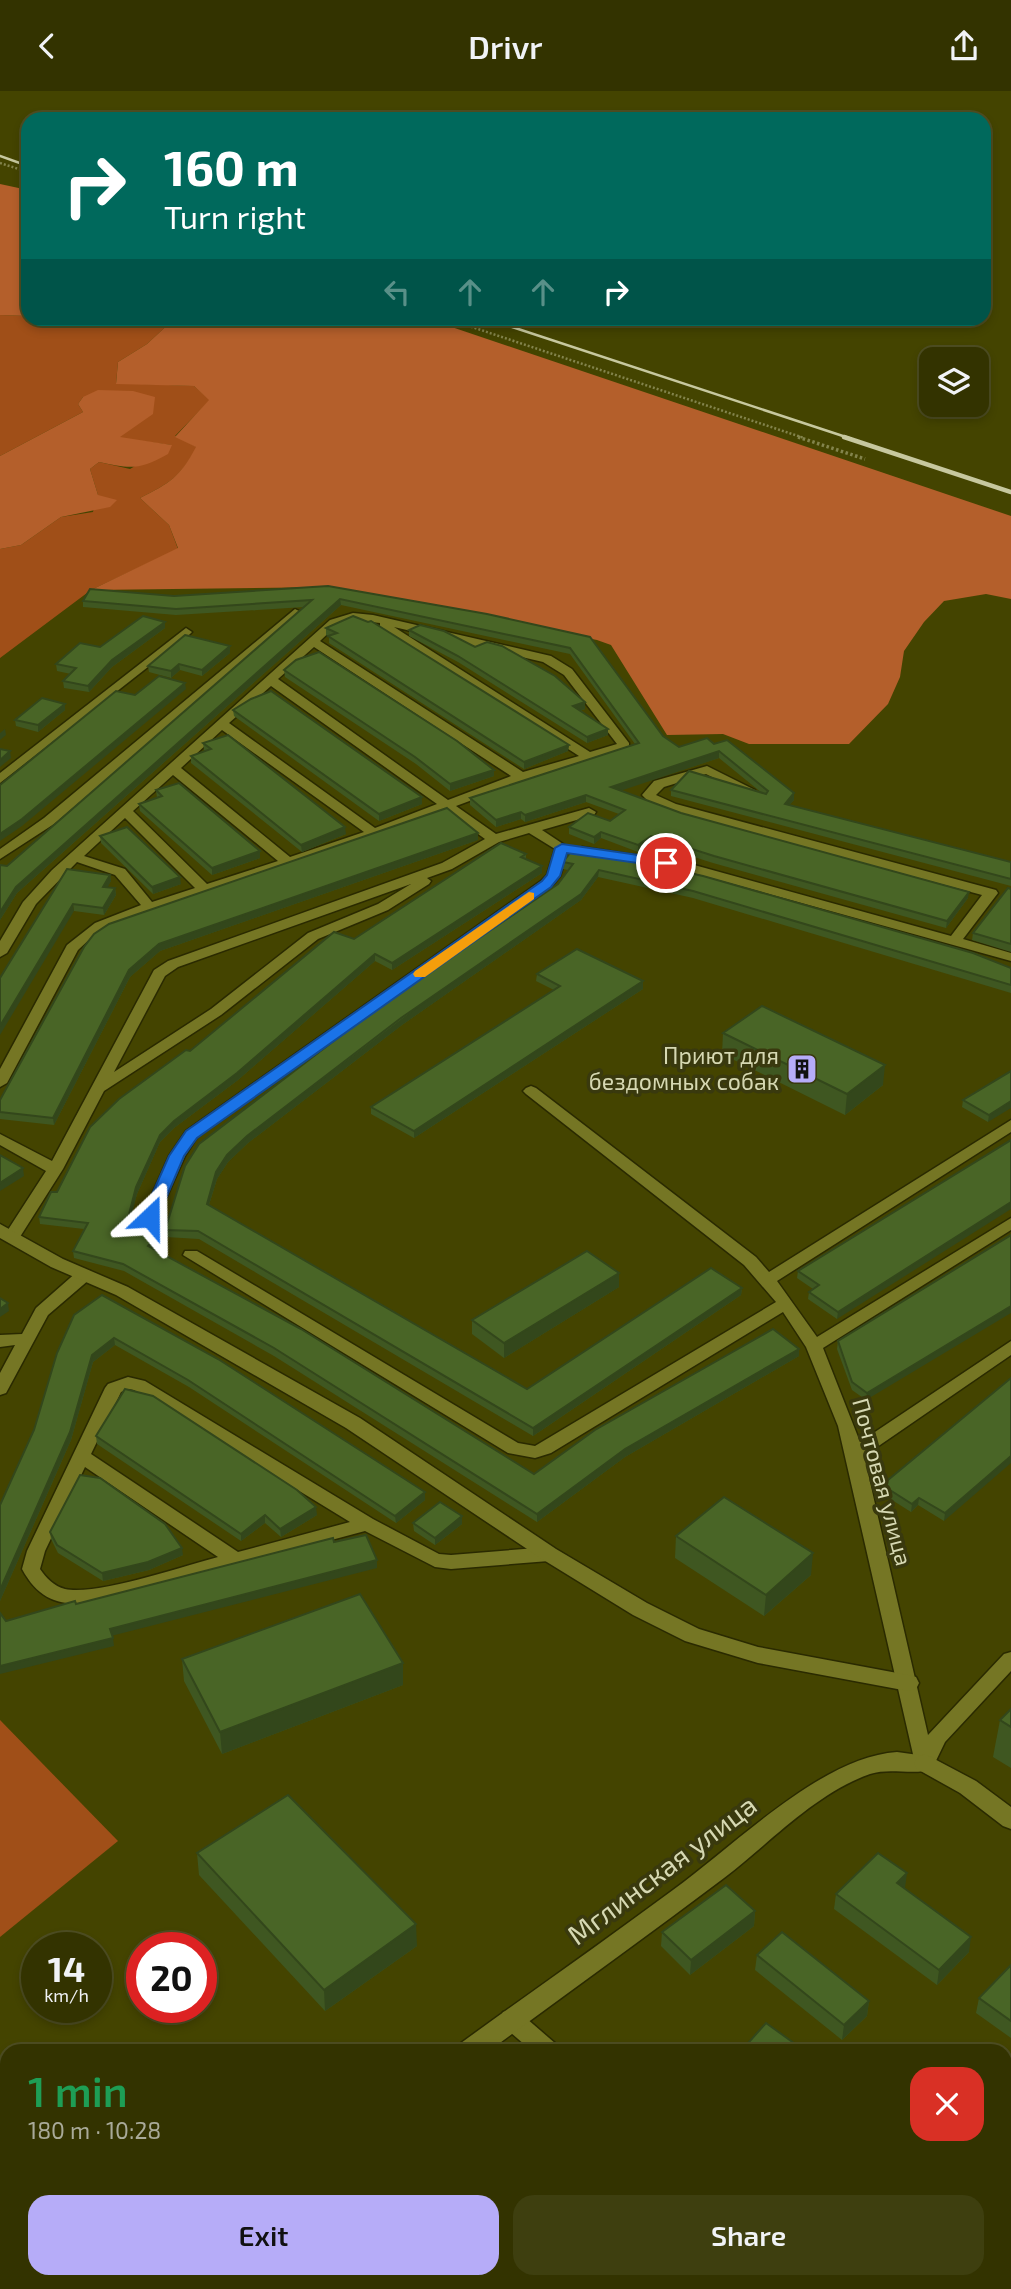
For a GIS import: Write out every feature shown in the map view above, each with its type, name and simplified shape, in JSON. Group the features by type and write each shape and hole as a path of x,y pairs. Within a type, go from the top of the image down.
{"street":[{"path":"6,1233 84,1275 121,1291 353,1423 549,1554 640,1609 692,1635 758,1655 908,1683"},
{"name":"Мглинская улица","path":"479,2044 715,1873 822,1789 852,1772 879,1762 901,1759 925,1763"},
{"path":"925,1763 968,1787 1011,1820"}],"lane":[{"path":"0,855 49,821 295,612"},
{"path":"0,953 30,902 74,857 334,622 344,617 373,618 536,655 561,666 625,746 521,777 374,833 149,907 100,926 78,940 0,1083"},
{"path":"373,618 589,757"},
{"path":"0,779 186,632"},
{"path":"313,641 521,777"},
{"path":"271,680 494,839"},
{"path":"222,724 374,833"},
{"path":"173,768 287,861"},
{"path":"749,790 707,770 659,784 648,795 656,802 671,807 991,893 954,941"},
{"path":"125,811 204,889"},
{"path":"97,1089 216,1011 313,936 383,907 494,839 533,830 589,811"},
{"path":"533,830 562,848 687,867 1011,957"},
{"path":"150,1217 177,1156 191,1135 547,884 553,876 562,848"},
{"path":"74,857 120,872 149,907"},
{"path":"6,1233 55,1169 159,973 173,964 447,866"},
{"name":"Почтовая улица","path":"531,1091 750,1261 786,1303 814,1346 847,1426 855,1454 925,1763"},
{"path":"767,1280 1011,1125"},
{"path":"0,1139 55,1169"},
{"path":"814,1346 1011,1223"},
{"path":"191,1255 514,1449 524,1452 545,1449 786,1303"},
{"path":"0,1389 26,1339 52,1301 84,1275"},
{"path":"0,1341 26,1339"},
{"path":"855,1454 1011,1347"},
{"path":"367,1524 97,1596 79,1598 57,1594 40,1585 31,1569 36,1551 81,1456 114,1388 120,1384 139,1385 367,1524 435,1560 451,1562 549,1554"},
{"path":"81,1456 235,1559"},
{"path":"925,1763 937,1737 1011,1659"},
{"path":"512,2019 540,2044"}],"path":[{"path":"0,163 21,170"},
{"path":"469,326 864,459"}],"shaded area":[{"path":"0,184 21,188 21,316 0,315"},
{"path":"0,315 21,316 21,326 166,326 147,344 118,362 116,383 194,386 210,400 175,436 197,447 185,466 167,483 140,498 169,525 178,549 91,590 0,658 0,549 21,545 61,517 93,512 98,495 90,469 99,462 130,469 171,445 119,438 83,397 78,404 83,412 0,456"},
{"path":"166,326 449,326 1011,516 1011,599 986,594 944,601 924,622 904,651 900,677 888,704 849,744 749,744 723,734 667,735 611,645 597,640 334,587 91,590 178,548 169,525 140,498 167,483 185,466 196,447 175,437 209,400 194,386 116,384 118,362 147,344"},
{"path":"98,390 133,391 155,397 153,414 120,437 172,445 168,454 135,467 99,462 90,469 98,495 117,500 110,507 61,517 21,545 0,549 0,456 83,412 78,404 83,397"},
{"path":"0,1720 118,1841 0,1937"}],"building":[{"path":"328,586 487,614 590,637 663,736 679,747 707,738 714,744 727,740 794,793 785,804 1011,862 1011,879 671,790 689,771 766,794 768,791 719,751 611,787 681,813 969,892 947,921 651,836 638,845 601,832 594,837 569,827 588,813 610,821 625,810 586,795 525,815 521,812 496,820 470,798 639,743 570,648 340,599 16,887 0,912 0,865 7,866 312,600 176,609 83,601 90,589 174,596"},
{"path":"143,616 165,622 112,660 88,686 63,681 76,668 56,664 80,643 100,647"},
{"path":"353,616 371,621 569,745 524,762 328,636 337,633 326,628"},
{"path":"420,625 444,631 475,647 487,642 502,646 555,676 585,702 573,706 608,729 587,737 458,656 409,630"},
{"path":"185,635 230,646 202,670 179,664 171,671 148,666"},
{"path":"319,652 457,741 494,770 450,784 415,757 284,670 296,660"},
{"path":"159,676 185,683 22,819 0,834 0,785 116,691 135,695"},
{"path":"271,691 422,797 379,814 233,710"},
{"path":"42,698 65,704 38,725 15,720"},
{"path":"228,735 345,827 301,845 191,756 211,749 203,743"},
{"path":"0,749 10,751 0,760"},
{"path":"179,783 260,851 212,868 139,804 162,796 156,790"},
{"path":"447,808 478,833 159,944 129,970 53,1118 0,1112 0,1100 84,947 94,934 109,924"},
{"path":"127,827 180,877 152,887 100,836"},
{"path":"501,843 526,854 521,857 542,866 392,963 375,954 237,1073 174,1121 160,1135 136,1187 127,1222 160,1230 148,1246 301,1329 534,1474 595,1430 773,1329 799,1349 625,1449 537,1514 274,1348 123,1264 73,1251 88,1223 39,1217 51,1192 57,1192 90,1127 119,1099 186,1050 190,1051 334,932 354,939"},
{"path":"574,848 703,876 973,953 1011,968 1011,985 693,891 599,870 581,894 401,1018 247,1136 227,1155 216,1172 207,1204 527,1389 711,1268 742,1288 533,1428 198,1231 165,1230 185,1166 199,1144 378,1007 558,884 573,864 563,862"},
{"path":"67,869 110,875 103,887 115,888 103,908 73,904 0,1026 0,978"},
{"path":"1008,888 1011,889 1011,944 973,933"},
{"path":"577,949 643,981 414,1131 371,1107 560,986 537,974"},
{"path":"762,1006 885,1065 847,1094 723,1033"},
{"path":"1011,1071 1011,1101 989,1115 963,1100"},
{"path":"1011,1140 1011,1202 838,1312 809,1292 819,1285 798,1271"},
{"path":"0,1155 23,1168 0,1183"},
{"path":"1011,1235 1011,1306 867,1393 852,1382 838,1341"},
{"path":"587,1251 619,1273 504,1343 472,1320"},
{"path":"102,1295 218,1359 425,1492 395,1516 188,1380 114,1338 92,1355 70,1432 0,1590 0,1505 34,1430 57,1353 74,1315"},
{"path":"0,1298 8,1303 0,1309"},
{"path":"1011,1378 1011,1456 945,1513 919,1498 912,1504 882,1485"},
{"path":"125,1389 153,1396 297,1490 316,1507 280,1529 265,1515 241,1534 96,1436"},
{"path":"80,1475 100,1478 165,1524 182,1548 148,1562 102,1573 57,1545 50,1532"},
{"path":"724,1497 813,1553 766,1595 676,1536"},
{"path":"440,1502 462,1516 435,1538 413,1523"},
{"path":"366,1535 377,1560 110,1629 113,1638 0,1666 0,1613 6,1621 75,1601 76,1604 333,1538 334,1542"},
{"path":"360,1594 403,1663 220,1732 182,1659"},
{"path":"1011,1709 1011,1727 1000,1720"},
{"path":"288,1795 416,1924 324,1990 197,1853"},
{"path":"878,1853 907,1873 897,1883 971,1937 939,1970 836,1894"},
{"path":"726,1885 755,1911 691,1960 662,1932"},
{"path":"782,1932 869,2001 844,2025 757,1955"},
{"path":"1011,1965 1011,2021 979,1998"},
{"path":"766,2023 795,2044 747,2044"}],"railway":[{"path":"0,156 21,164"},
{"path":"509,326 849,438"},
{"path":"844,437 1011,492"}],"slow traffic":[{"path":"420,974 529,896"}],"place":[{"name":"Приют для бездомных собак","path":"802,1069"}],"route":[{"path":"150,1217 177,1156 191,1135 547,884 553,876 562,848 666,863"}]}
